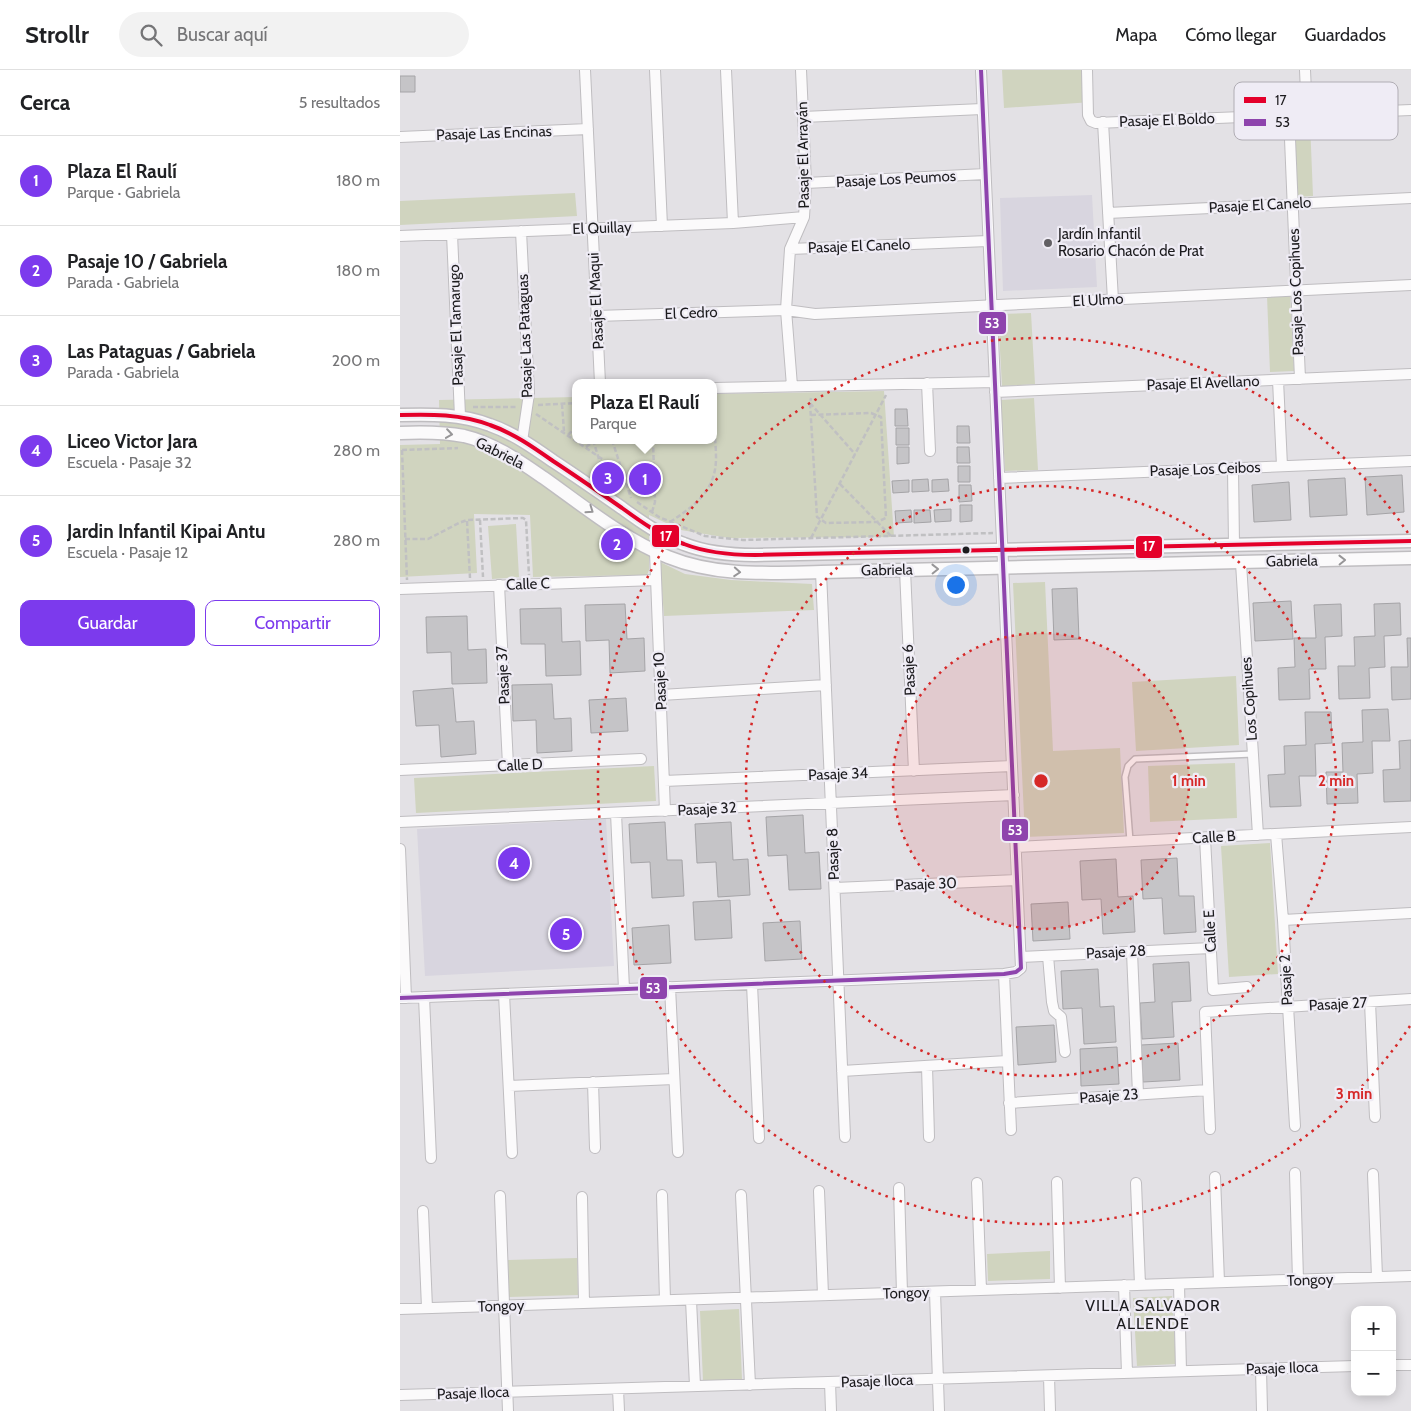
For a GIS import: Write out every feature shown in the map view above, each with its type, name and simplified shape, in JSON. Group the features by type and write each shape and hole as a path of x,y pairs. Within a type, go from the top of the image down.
{"street":[{"name":"Pasaje El Maqui","path":"585,70 600,379"},
{"path":"656,70 662,226"},
{"path":"726,70 733,223"},
{"name":"Pasaje El Arrayán","path":"792,386 786,310 790,249 804,217 806,183 801,70"},
{"path":"400,849 403,998 1004,974 1019,971 1021,968 1021,957 1018,880 981,70"},
{"path":"1087,70 1089,118 1096,123 1103,122 1113,300"},
{"path":"803,117 982,109"},
{"name":"Pasaje El Boldo","path":"1398,110 1411,110"},
{"name":"Pasaje El Boldo","path":"1103,122 1234,117"},
{"name":"Pasaje Las Encinas","path":"400,137 588,130"},
{"name":"Pasaje Los Copihues","path":"1290,140 1300,379"},
{"name":"Pasaje Los Peumos","path":"806,183 985,174"},
{"name":"Pasaje El Canelo","path":"1108,213 1411,198"},
{"name":"El Quillay","path":"400,236 733,223 804,217"},
{"name":"Pasaje Las Pataguas","path":"521,232 529,394 522,441"},
{"name":"Pasaje El Tamarugo","path":"452,234 459,411"},
{"name":"Pasaje El Canelo","path":"790,249 988,241"},
{"name":"El Ulmo","path":"786,310 815,314 1411,285"},
{"name":"El Cedro","path":"596,316 786,310"},
{"name":"Pasaje El Avellano","path":"717,388 927,383 995,387 1278,380 1411,374"},
{"path":"1278,380 1282,466"},
{"path":"927,383 930,451"},
{"name":"Gabriela","path":"400,415 443,415 459,411 522,441 656,532 696,548 717,553 740,555 1411,541"},
{"name":"Gabriela","path":"400,433 452,434 480,441 529,468 624,534 655,552 700,567 730,572 821,572 1411,558"},
{"name":"Pasaje Los Ceibos","path":"999,478 1411,461"},
{"path":"1233,468 1234,545"},
{"name":"Pasaje 10","path":"655,552 665,811"},
{"name":"Los Copihues","path":"1240,563 1258,835"},
{"name":"Pasaje 6","path":"905,570 914,771"},
{"name":"Pasaje 8","path":"821,572 845,1137"},
{"name":"Calle C","path":"404,589 656,580"},
{"name":"Pasaje 37","path":"499,586 508,765"},
{"path":"661,695 826,685"},
{"name":"Calle D","path":"400,770 641,760"},
{"name":"Pasaje 34","path":"664,781 1012,766"},
{"name":"Pasaje 32","path":"400,822 1014,795"},
{"path":"616,813 624,989"},
{"name":"Calle B","path":"1016,847 1411,827"},
{"name":"Pasaje 2","path":"1276,834 1295,1126"},
{"name":"Calle E","path":"1205,838 1213,990 1248,988"},
{"name":"Pasaje 30","path":"834,888 1018,880"},
{"path":"1283,920 1411,913"},
{"name":"Pasaje 28","path":"1021,957 1211,948"},
{"path":"1132,952 1138,1094"},
{"path":"1048,956 1052,1002 1054,1011 1060,1017 1065,1052"},
{"path":"1004,974 1010,1130"},
{"path":"752,984 759,1138"},
{"path":"670,987 678,1152"},
{"path":"504,994 512,1153"},
{"path":"424,997 431,1158"},
{"name":"Pasaje 27","path":"1208,1090 1205,1012 1411,999"},
{"path":"1370,1002 1375,1117"},
{"path":"842,1071 1007,1061"},
{"path":"927,1066 929,1138"},
{"path":"508,1086 674,1079"},
{"path":"592,1082 595,1148"},
{"path":"1208,1090 1210,1129"},
{"name":"Pasaje 23","path":"1009,1103 1208,1090"},
{"path":"1295,1173 1298,1280"},
{"path":"1373,1174 1377,1278"},
{"path":"1215,1177 1219,1282"},
{"path":"1057,1182 1060,1288"},
{"path":"978,1183 981,1290"},
{"path":"1136,1183 1140,1285"},
{"path":"898,1188 902,1293"},
{"path":"819,1191 823,1295"},
{"path":"662,1194 664,1300"},
{"path":"741,1195 750,1385"},
{"path":"500,1196 508,1411"},
{"path":"582,1197 584,1303"},
{"path":"423,1210 427,1308"},
{"name":"Tongoy","path":"400,1309 1411,1276"},
{"path":"1179,1284 1181,1372"},
{"path":"1124,1286 1127,1373"},
{"path":"935,1292 939,1411"},
{"path":"692,1300 695,1386"},
{"path":"1396,1365 1411,1364"},
{"name":"Pasaje Iloca","path":"400,1395 1351,1366"},
{"path":"1261,1369 1262,1411"},
{"path":"1049,1376 1050,1411"},
{"path":"830,1382 831,1411"},
{"path":"618,1389 619,1411"}],"lane":[{"path":"1130,842 1125,777 1128,766 1135,759 1253,754"}],"path":[{"path":"811,538 886,395"},
{"path":"876,396 894,395"},
{"path":"811,415 871,412 881,417 886,518 877,522 826,522 817,517 810,403 810,398 820,398"},
{"path":"459,411 527,408 532,405 572,403"},
{"path":"810,403 855,454"},
{"path":"562,404 564,432"},
{"path":"527,408 572,438"},
{"path":"459,411 480,411"},
{"path":"568,435 572,431"},
{"path":"580,444 655,495"},
{"path":"586,448 591,444"},
{"path":"595,444 606,482 598,477"},
{"path":"613,444 631,498"},
{"path":"652,512 655,502 653,444"},
{"path":"656,532 686,511 704,495 710,485 715,469 715,444"},
{"path":"404,589 405,539 401,450 464,449"},
{"path":"840,484 891,536"},
{"path":"623,493 652,512 705,536 743,540 1002,533"},
{"path":"405,539 428,539 467,520 523,518 526,520 529,584"},
{"path":"467,520 470,587"},
{"path":"480,520 483,586"}],"shaded area":[{"name":"Jardín Infantil Rosario Chacón de Prat","path":"1092,195 1097,287 1003,291 1000,198"},
{"path":"606,819 614,966 425,976 417,829"}],"green space":[{"path":"1002,70 1090,70 1092,102 1004,108"},
{"path":"1293,140 1311,140 1313,196 1296,197"},
{"path":"575,193 577,216 400,225 400,201"},
{"path":"1290,295 1294,371 1270,372 1267,296"},
{"path":"1031,313 1035,384 1002,386 998,314"},
{"path":"884,391 894,537 729,538 681,530 649,515 649,570 647,575 533,577 530,515 474,514 477,573 400,577 400,445 440,444 439,400 572,397 572,444 717,444 717,394"},
{"path":"1034,398 1038,470 1005,471 1001,400"},
{"path":"516,524 519,577 492,579 488,526"},
{"path":"660,562 685,574 731,580 812,584 814,610 664,616"},
{"path":"1045,582 1053,751 1120,748 1124,833 1025,837 1013,583"},
{"path":"1236,676 1239,745 1136,751 1132,682"},
{"path":"1235,763 1237,818 1150,822 1148,766"},
{"path":"654,766 656,801 416,813 414,778"},
{"path":"1270,843 1278,974 1229,977 1221,846"},
{"path":"1050,1251 1050,1279 988,1281 987,1254"},
{"path":"577,1258 578,1295 509,1297 508,1260"},
{"path":"1172,1296 1176,1364 1137,1366 1133,1298"},
{"path":"739,1309 742,1379 703,1381 700,1311"}],"building":[{"path":"400,76 415,76 415,92 400,92"},
{"path":"895,409 907,409 908,426 895,426"},
{"path":"957,426 969,426 970,443 957,443"},
{"path":"896,428 909,428 909,445 896,445"},
{"path":"897,447 909,447 909,463 897,464"},
{"path":"957,447 969,447 970,463 957,463"},
{"path":"958,466 970,466 970,482 958,482"},
{"path":"1402,475 1404,512 1367,515 1365,477"},
{"path":"1345,478 1347,515 1310,517 1308,480"},
{"path":"928,479 929,491 912,492 912,480"},
{"path":"948,479 949,491 932,492 932,480"},
{"path":"909,480 909,492 893,493 892,481"},
{"path":"1289,482 1291,520 1254,522 1252,485"},
{"path":"959,485 971,485 972,501 959,502"},
{"path":"960,505 972,505 972,521 960,522"},
{"path":"951,509 951,521 935,522 934,510"},
{"path":"911,510 912,522 896,523 895,511"},
{"path":"914,510 930,510 931,522 914,523"},
{"path":"1077,588 1079,639 1054,640 1052,589"},
{"path":"1291,601 1293,639 1255,641 1253,603"},
{"path":"1400,603 1401,635 1384,636 1385,667 1369,668 1370,698 1339,699 1338,666 1355,666 1354,637 1375,636 1374,604"},
{"path":"625,604 627,639 644,638 645,671 610,673 609,640 586,641 585,605"},
{"path":"1341,604 1342,636 1325,637 1326,669 1309,669 1310,699 1279,700 1278,668 1295,667 1294,638 1316,638 1314,605"},
{"path":"561,608 562,642 580,641 581,675 546,676 545,644 521,644 520,609"},
{"path":"467,616 468,650 486,649 487,683 452,684 451,652 427,653 426,617"},
{"path":"1407,638 1411,638 1411,699 1392,700 1391,667 1408,667"},
{"path":"552,684 554,719 571,718 572,751 537,753 536,720 513,721 512,685"},
{"path":"453,688 456,722 474,721 476,754 441,757 439,725 416,726 413,691"},
{"path":"626,698 628,731 591,733 589,700"},
{"path":"1388,709 1390,741 1372,741 1373,773 1357,774 1358,803 1327,804 1326,772 1343,772 1342,743 1363,742 1362,710"},
{"path":"1305,712 1331,712 1332,743 1315,744 1316,776 1299,776 1301,806 1270,807 1268,775 1285,774 1284,746 1306,745"},
{"path":"1411,740 1411,801 1384,802 1383,770 1400,769 1399,741"},
{"path":"803,815 805,853 819,852 821,889 789,890 787,855 768,856 766,817"},
{"path":"665,822 667,860 682,860 684,896 652,898 650,862 631,863 629,824"},
{"path":"731,822 733,860 748,859 750,895 718,897 716,862 697,863 695,824"},
{"path":"1177,858 1179,896 1194,896 1196,932 1164,934 1162,898 1143,899 1141,860"},
{"path":"1116,859 1118,897 1133,896 1135,932 1103,934 1101,899 1082,900 1080,861"},
{"path":"730,900 732,938 695,940 693,902"},
{"path":"1068,902 1070,939 1033,941 1031,904"},
{"path":"800,921 802,959 765,961 763,923"},
{"path":"669,925 671,963 634,965 632,928"},
{"path":"1189,962 1191,1001 1172,1002 1174,1037 1142,1039 1140,1003 1155,1002 1153,964"},
{"path":"1098,969 1100,1007 1114,1006 1116,1042 1084,1044 1082,1008 1063,1009 1061,971"},
{"path":"1054,1025 1056,1062 1018,1065 1016,1027"},
{"path":"1178,1043 1180,1080 1143,1082 1141,1045"},
{"path":"1117,1047 1119,1084 1081,1086 1080,1049"}],"transit line":[{"name":"53","path":"400,998 1004,974 1016,972 1021,968 981,70"},
{"name":"17","path":"400,415 457,417 479,421 498,428 515,436 659,533 701,550 719,553 755,555 1411,541"}],"place":[{"name":"Jardín Infantil Rosario Chacón de Prat","path":"1048,243"},
{"name":"Las Pataguas / Gabriela","path":"608,478"},
{"name":"Plaza El Raulí","path":"645,479"},
{"name":"Pasaje 10 / Gabriela","path":"617,544"},
{"name":"Liceo Victor Jara","path":"514,863"},
{"name":"Jardin Infantil Kipai Antu","path":"566,934"}],"district":[{"name":"VILLA SALVADOR ALLENDE","path":"1153,1314"}]}
